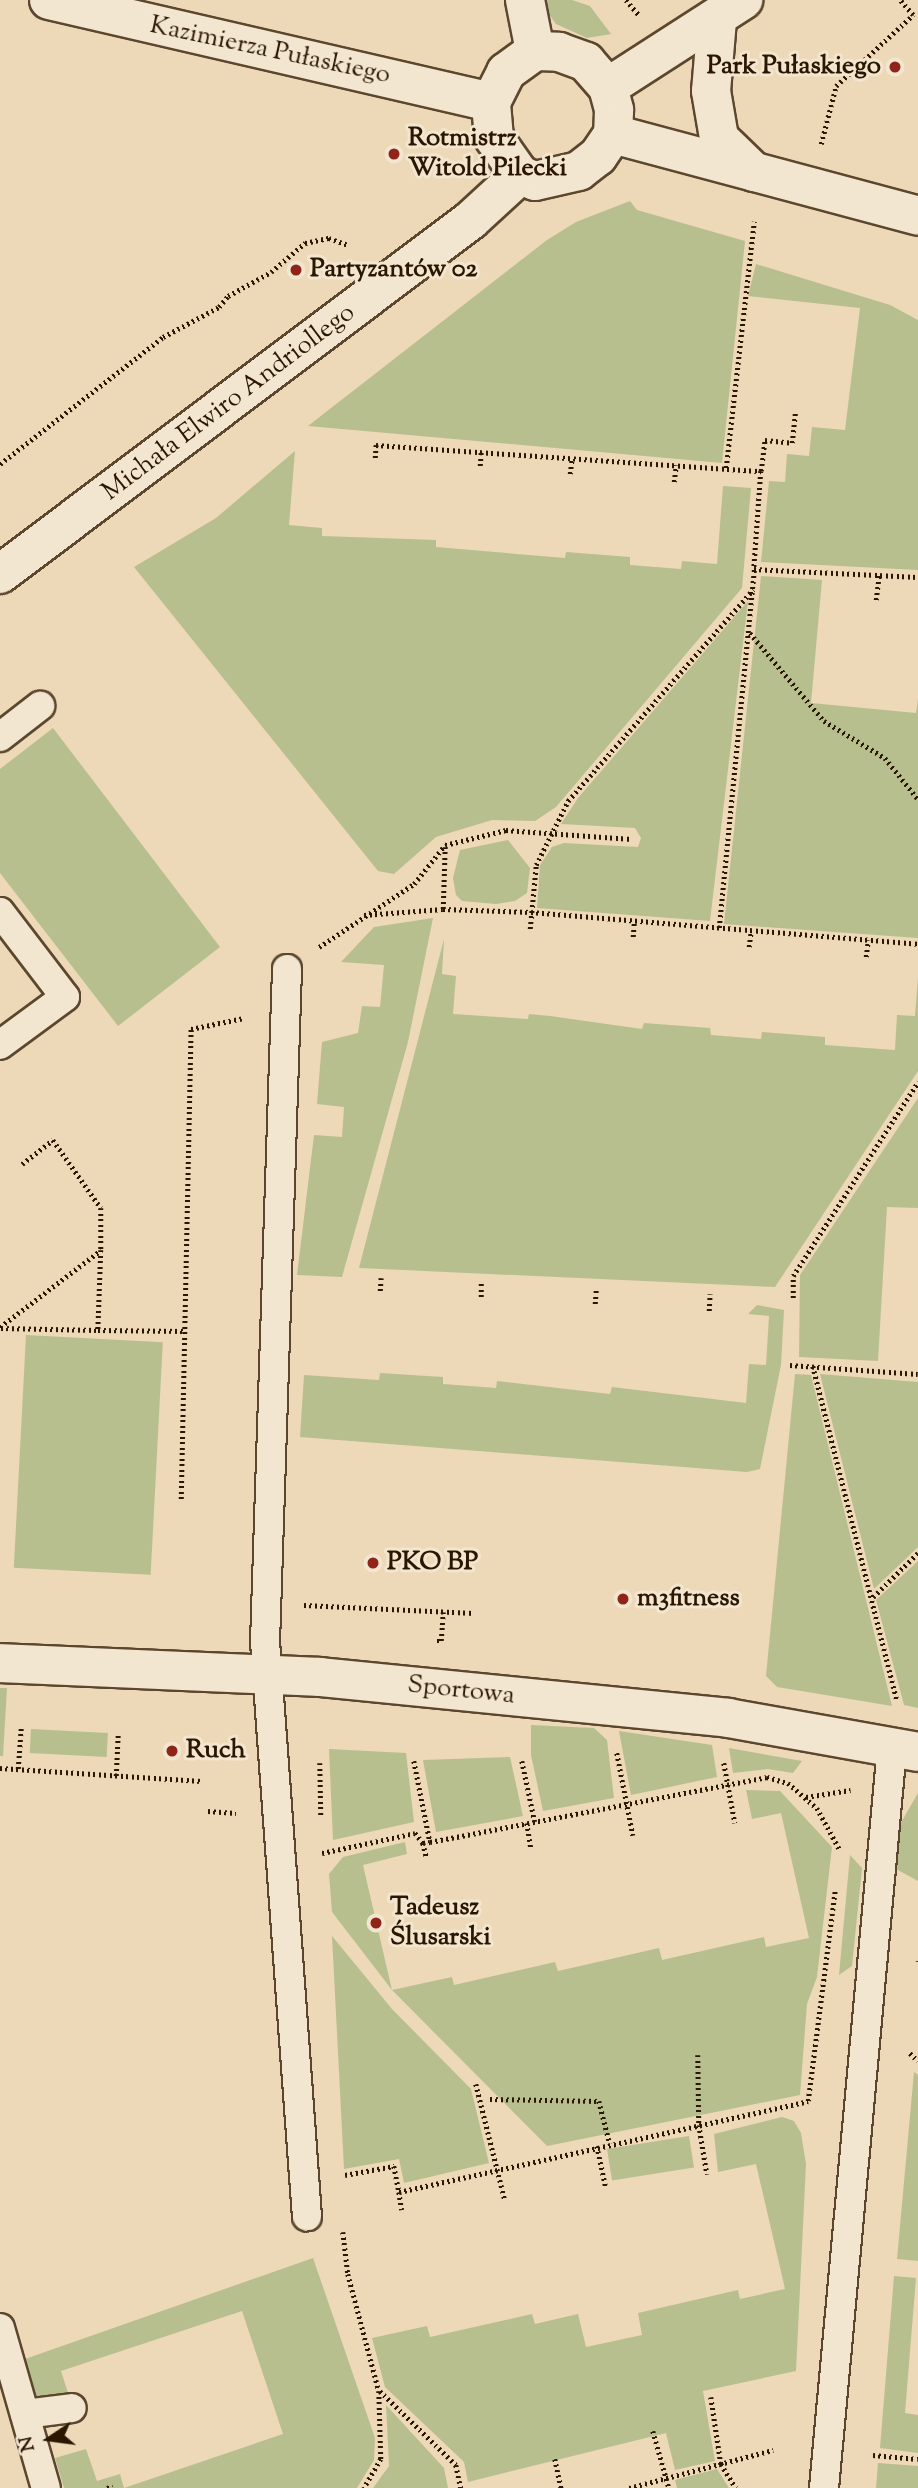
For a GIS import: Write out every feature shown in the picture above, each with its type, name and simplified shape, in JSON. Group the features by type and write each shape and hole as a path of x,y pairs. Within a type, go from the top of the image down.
{"street":[{"name":"Kazimierza Pułaskiego","path":"49,0 491,102"},
{"path":"525,0 535,51"},
{"path":"608,87 730,10"},
{"path":"730,10 711,91 719,138 758,176"},
{"path":"535,51 559,52 586,62 608,87 613,134 598,156 579,171 535,181 520,175 494,138 491,102 506,72 535,51"},
{"path":"613,134 758,176 918,216"},
{"name":"Michała Elwiro Andriollego","path":"0,574 439,244 520,175"},
{"name":"Sportowa","path":"0,1663 268,1675 728,1718 905,1750"}],"lane":[{"path":"0,737 40,706"},
{"path":"0,912 65,996 0,1045"},
{"path":"287,970 268,1471 268,1675 307,2216"},
{"path":"824,2488 905,1750"},
{"path":"0,2328 46,2488"},
{"path":"25,2414 72,2408"}],"path":[{"path":"626,0 640,17"},
{"path":"817,159 836,86 913,15 901,0"},
{"path":"726,468 754,222"},
{"path":"0,464 163,337 219,307 305,243 329,238 348,245"},
{"path":"719,928 750,633 765,440 792,443 795,413"},
{"path":"375,457 376,445 761,471"},
{"path":"480,466 481,452"},
{"path":"570,474 572,458"},
{"path":"674,482 676,465"},
{"path":"754,569 918,577"},
{"path":"876,600 879,575"},
{"path":"530,929 536,865 568,801 754,589"},
{"path":"750,633 824,721 885,758 918,799"},
{"path":"287,970 364,915 414,884 445,845 506,830 632,839"},
{"path":"443,909 445,845"},
{"path":"364,915 443,909 531,912 918,944"},
{"path":"633,937 634,921"},
{"path":"749,947 751,931"},
{"path":"866,957 868,940"},
{"path":"181,1499 191,1029 244,1018"},
{"path":"793,1298 793,1276 918,1082"},
{"path":"22,1164 53,1140 101,1208 98,1330"},
{"path":"0,1327 100,1250"},
{"path":"380,1291 381,1278"},
{"path":"481,1283 481,1297"},
{"path":"595,1304 596,1288"},
{"path":"709,1311 710,1294"},
{"path":"0,1327 185,1331"},
{"path":"790,1365 918,1374"},
{"path":"813,1366 899,1706"},
{"path":"872,1597 918,1553"},
{"path":"300,1597 300,1605 474,1613"},
{"path":"442,1626 443,1612"},
{"path":"18,1769 21,1728"},
{"path":"116,1776 118,1733"},
{"path":"616,1744 633,1835"},
{"path":"522,1761 535,1822"},
{"path":"414,1762 430,1842"},
{"path":"0,1768 202,1781"},
{"path":"423,1843 767,1777 788,1783 806,1797 831,1826 841,1851 839,1864"},
{"path":"727,1786 735,1823"},
{"path":"806,1797 857,1789"},
{"path":"208,1811 236,1814 238,1803"},
{"path":"527,1823 531,1848"},
{"path":"322,1853 415,1833 423,1843 427,1859"},
{"path":"399,2192 807,2101 837,1877"},
{"path":"910,2053 918,2061"},
{"path":"698,2055 699,2125 707,2174"},
{"path":"476,2084 505,2200"},
{"path":"490,2099 599,2101 610,2144"},
{"path":"597,2146 606,2188"},
{"path":"337,2176 394,2166 402,2210"},
{"path":"379,2391 456,2465 461,2488"},
{"path":"711,2397 721,2464 736,2488"},
{"path":"653,2431 669,2488"},
{"path":"629,2488 667,2480 773,2449"},
{"path":"873,2455 918,2459"},
{"path":"555,2459 561,2488"}],"green space":[{"path":"547,0 572,0 590,6 611,34 587,38 556,24 546,10"},
{"path":"630,201 637,210 745,241 722,463 308,426 547,240 576,222"},
{"path":"756,264 890,305 918,320 918,570 761,562 769,481 785,482 787,454 809,456 812,427 845,430 860,308 748,296"},
{"path":"295,451 289,525 322,528 322,536 436,540 436,547 565,558 566,552 630,557 630,565 681,569 682,561 717,564 723,486 751,488 742,588 556,807 535,821 492,820 436,837 394,874 378,871 134,567 216,518"},
{"path":"761,576 822,580 811,703 916,713 918,699 918,938 724,924"},
{"path":"748,601 710,921 537,908 540,865 552,847 564,843 638,847 641,838 635,828 561,824 578,798"},
{"path":"53,728 220,947 118,1026 0,873 0,769"},
{"path":"508,840 530,868 527,893 515,901 496,904 462,901 456,895 453,878 460,850"},
{"path":"433,918 408,1042 342,1277 297,1275 314,1135 342,1137 344,1107 317,1104 322,1042 358,1033 362,1006 380,1007 384,965 341,962 374,927"},
{"path":"444,939 442,974 456,976 453,1014 528,1019 529,1014 642,1029 644,1023 710,1028 711,1035 761,1039 762,1032 825,1037 825,1045 895,1050 897,1015 915,1016 918,977 918,1071 775,1287 359,1268"},
{"path":"918,1098 918,1208 887,1207 878,1361 799,1357 800,1275"},
{"path":"757,1305 784,1310 781,1365 760,1469 747,1472 300,1437 304,1375 379,1380 380,1373 443,1377 443,1384 496,1388 497,1381 610,1394 612,1387 746,1403 749,1364 766,1365 769,1316 748,1314"},
{"path":"26,1335 163,1342 151,1575 14,1568"},
{"path":"795,1374 811,1375 892,1706 777,1687 766,1676"},
{"path":"820,1374 918,1382 918,1547 874,1589"},
{"path":"918,1561 918,1708 904,1705 876,1600"},
{"path":"0,1688 7,1688 3,1756 0,1756"},
{"path":"531,1725 594,1728 607,1740 614,1798 543,1811 531,1755"},
{"path":"31,1729 108,1733 107,1757 30,1753"},
{"path":"619,1731 712,1745 717,1777 631,1795"},
{"path":"729,1748 802,1761 793,1773 768,1769 733,1773"},
{"path":"329,1749 406,1753 414,1822 333,1840"},
{"path":"510,1757 523,1816 436,1832 423,1760"},
{"path":"746,1790 780,1791 832,1847 817,1977 807,2004 800,2095 547,2146 392,1990 452,1977 454,1985 555,1962 558,1971 659,1948 662,1960 764,1937 766,1947 809,1938 781,1813 752,1819"},
{"path":"918,1793 918,1881 896,1869 899,1826"},
{"path":"405,1842 407,1854 363,1865 392,1990 332,1912 329,1874 343,1857"},
{"path":"850,1855 862,1868 852,1966 839,1975"},
{"path":"332,1936 392,2009 471,2089 489,2163 404,2183 399,2159 344,2169"},
{"path":"914,2072 918,2075 918,2261 897,2259"},
{"path":"782,2117 794,2121 801,2133 806,2164 796,2371 703,2391 715,2461 675,2470 666,2433 468,2482 464,2462 385,2387 372,2338 427,2326 430,2337 532,2314 535,2324 578,2314 586,2347 642,2335 638,2313 738,2290 740,2299 785,2289 756,2164 718,2172 714,2134"},
{"path":"689,2136 694,2168 612,2181 607,2149"},
{"path":"313,2258 375,2438 374,2460 357,2488 124,2488 283,2434 242,2311 61,2371 70,2399 37,2401 25,2359"},
{"path":"894,2276 916,2278 905,2413 918,2415 918,2453 880,2448"},
{"path":"386,2405 444,2468 448,2488 373,2488 389,2466"},
{"path":"86,2449 97,2481 120,2474 124,2488 64,2488 55,2458"},
{"path":"878,2463 918,2466 918,2488 876,2488"},
{"path":"717,2469 729,2488 677,2488 675,2480"}],"place":[{"name":"Park Pułaskiego","path":"895,67"},
{"name":"Rotmistrz Witold Pilecki","path":"394,154"},
{"name":"Partyzantów 02","path":"296,270"},
{"name":"PKO BP","path":"373,1563"},
{"name":"m3fitness","path":"623,1599"},
{"name":"Ruch","path":"172,1751"},
{"name":"Tadeusz Ślusarski","path":"376,1923"}]}
